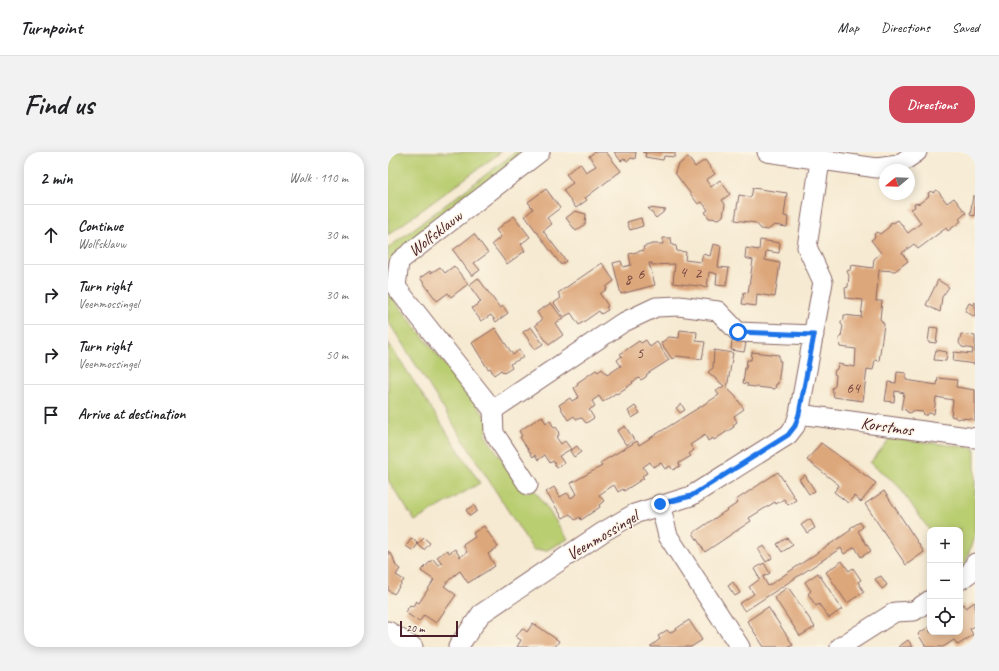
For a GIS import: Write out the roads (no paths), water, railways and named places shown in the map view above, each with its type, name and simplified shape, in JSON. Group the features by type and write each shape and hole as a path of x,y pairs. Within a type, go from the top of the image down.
{"street":[{"name":"Wolfsklauw","path":"493,410 396,288 399,262 540,152"},
{"path":"767,152 877,168 898,165 917,152"},
{"name":"Veenmossingel","path":"458,647 481,614 603,532 634,514 660,504 691,496 788,435 795,426 799,414 823,282 807,247 820,160"},
{"path":"528,485 494,433 493,410 622,323 656,307 679,306 718,311 738,332 814,335"},
{"name":"Korstmos","path":"799,414 975,438"},
{"path":"660,504 668,536 740,647"},
{"path":"963,578 971,572 975,562"},
{"path":"840,647 895,612 914,611 927,602"},
{"path":"388,631 413,647"}]}
